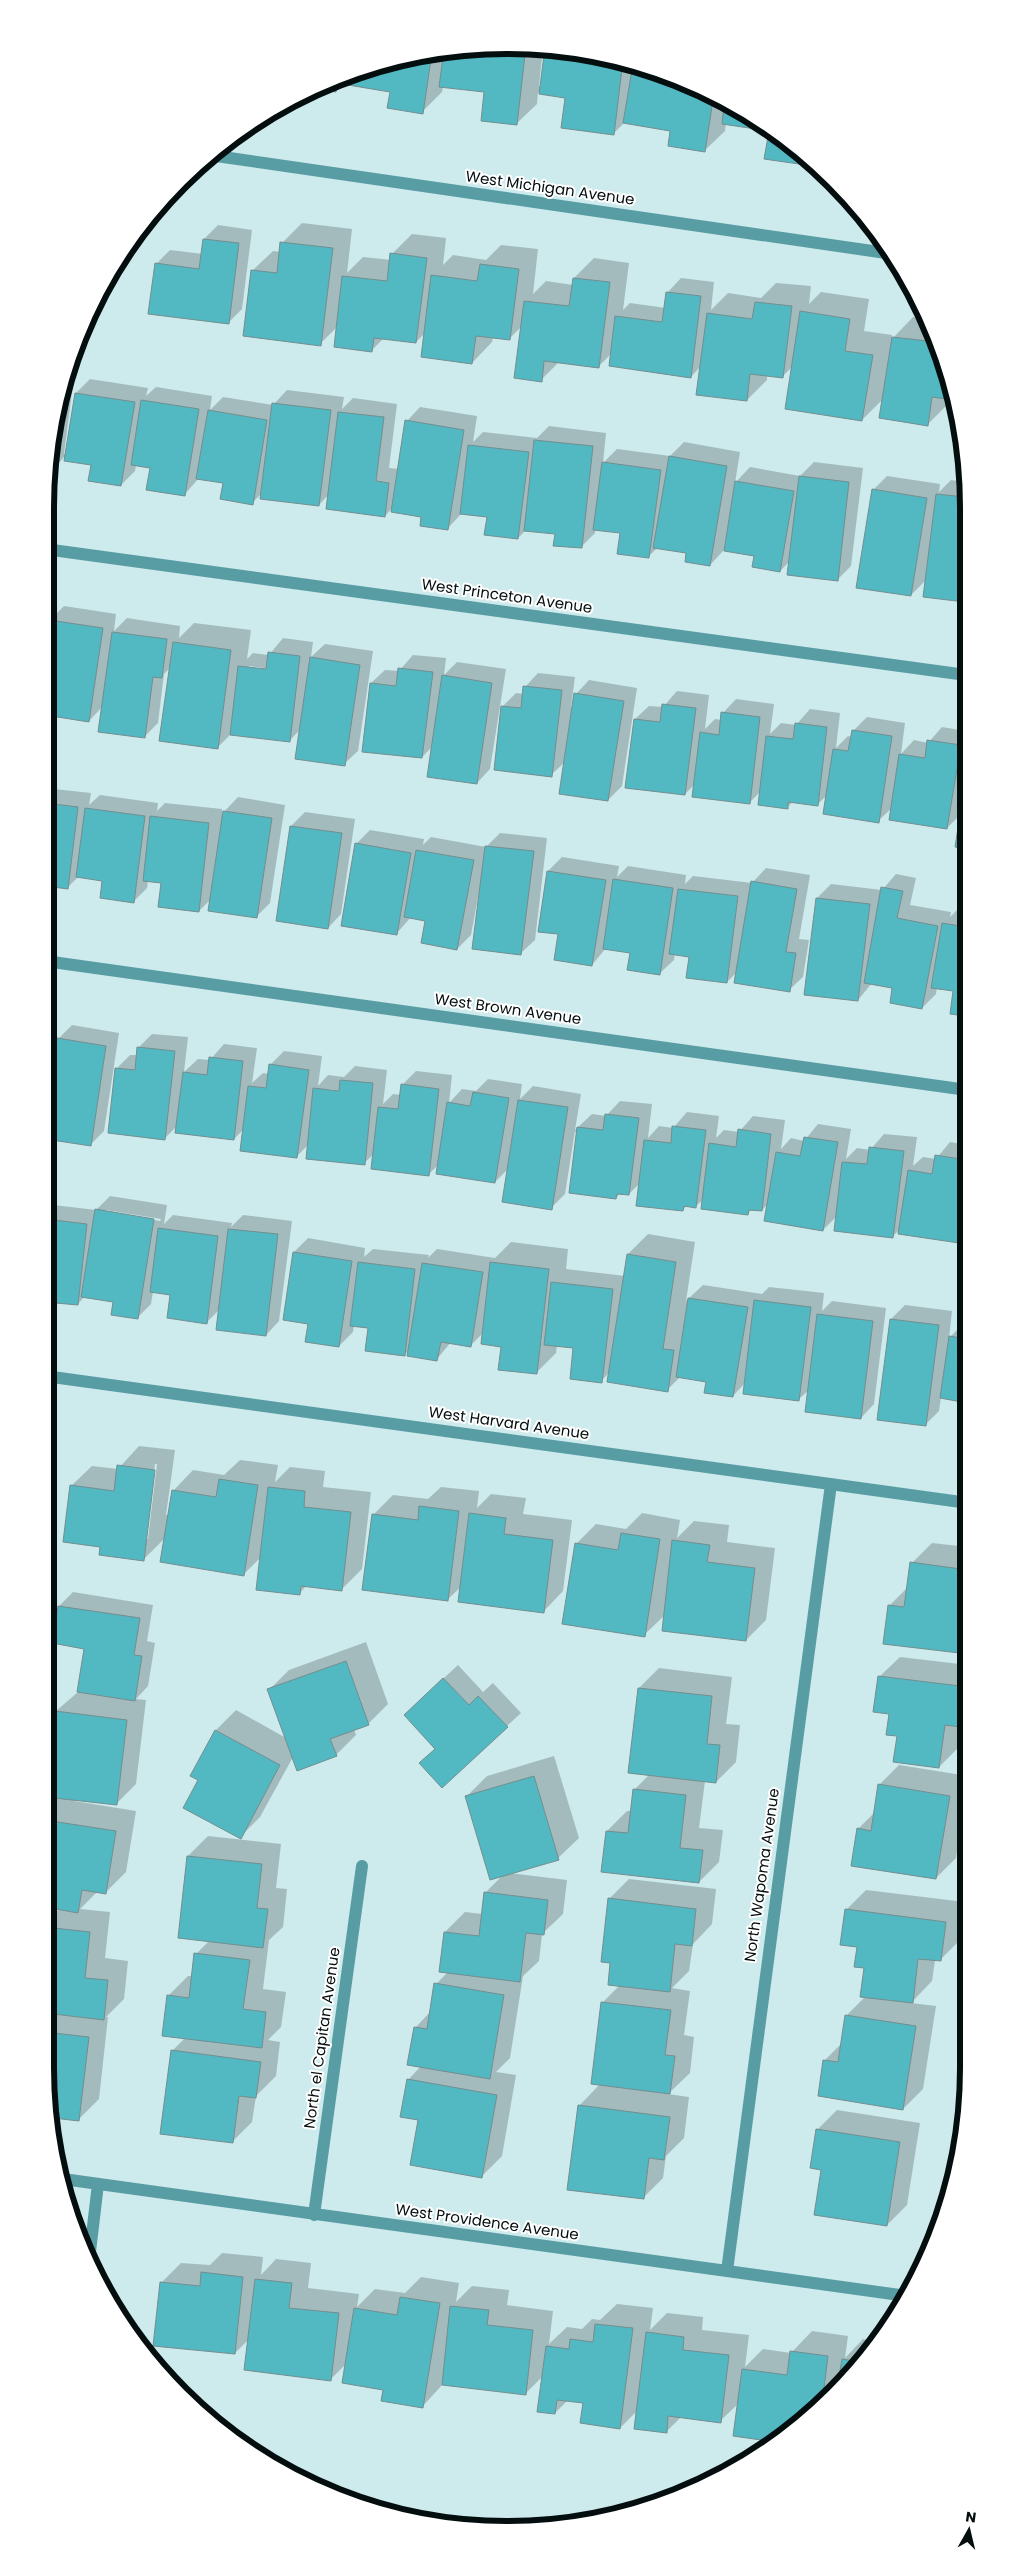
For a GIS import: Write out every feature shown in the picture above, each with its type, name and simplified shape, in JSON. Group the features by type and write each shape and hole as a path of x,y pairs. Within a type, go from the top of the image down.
{"street":[{"name":"West Michigan Avenue","path":"219,157 882,252"},
{"name":"West Princeton Avenue","path":"54,550 960,674"},
{"name":"West Brown Avenue","path":"54,962 960,1089"},
{"name":"West Harvard Avenue","path":"54,1377 960,1502"},
{"name":"North Wapoma Avenue","path":"727,2271 830,1484"},
{"name":"North el Capitan Avenue","path":"314,2215 362,1866"},
{"name":"West Providence Avenue","path":"68,2180 900,2295"},
{"path":"91,2247 98,2184"}],"building":[{"path":"477,55 525,55 517,125 481,121 484,92 439,87 443,59"},
{"path":"544,56 595,62 622,69 614,135 561,128 565,98 539,94"},
{"path":"431,60 423,114 387,108 390,92 344,84 390,69"},
{"path":"632,71 680,88 713,103 705,152 668,146 670,131 623,123"},
{"path":"337,87 336,92 328,91"},
{"path":"724,109 758,129 722,124"},
{"path":"768,136 799,161 799,164 764,159"},
{"path":"203,239 239,243 229,324 148,314 155,263 199,269"},
{"path":"280,242 333,248 321,346 243,336 251,270 277,273"},
{"path":"390,253 427,258 416,343 374,338 372,352 334,347 342,276 387,281"},
{"path":"480,264 519,269 510,340 476,336 472,364 421,357 431,275 477,281"},
{"path":"573,278 610,282 599,368 544,361 542,382 514,378 524,301 569,306"},
{"path":"666,292 701,296 691,378 609,366 615,316 662,322"},
{"path":"755,302 792,306 783,378 750,374 747,401 696,395 707,313 752,319"},
{"path":"800,311 850,319 845,351 873,355 862,421 785,409"},
{"path":"892,337 929,341 947,399 932,397 928,426 879,418"},
{"path":"75,393 135,402 121,486 88,481 91,465 64,461"},
{"path":"141,400 199,409 185,496 146,490 150,468 131,465"},
{"path":"272,403 331,410 319,506 260,499"},
{"path":"208,410 267,420 253,505 220,499 223,483 196,479"},
{"path":"338,412 384,417 376,481 389,483 385,517 326,509"},
{"path":"405,420 464,430 448,530 420,526 421,517 391,512"},
{"path":"534,440 593,446 582,548 553,546 555,534 524,531"},
{"path":"468,445 529,452 518,539 484,535 487,517 460,514"},
{"path":"669,456 727,466 710,566 685,562 686,553 653,548"},
{"path":"602,462 661,470 649,558 617,554 620,533 593,530"},
{"path":"799,476 849,482 838,581 787,575"},
{"path":"735,481 794,491 780,572 752,567 754,556 724,551"},
{"path":"872,489 927,498 911,596 856,588"},
{"path":"936,494 960,496 960,601 923,597"},
{"path":"54,621 103,628 89,722 54,716"},
{"path":"112,632 167,639 162,678 153,677 145,738 98,732"},
{"path":"173,642 231,650 218,749 159,741"},
{"path":"268,652 300,656 290,742 230,735 238,666 266,669"},
{"path":"310,657 360,665 345,766 295,759"},
{"path":"398,668 433,672 422,758 362,752 370,683 396,686"},
{"path":"442,675 492,683 477,784 427,777"},
{"path":"523,686 562,690 552,777 494,770 501,706 521,708"},
{"path":"574,693 624,701 608,801 559,794"},
{"path":"662,704 696,708 685,795 625,788 634,719 660,722"},
{"path":"721,712 760,717 750,804 692,797 700,732 719,735"},
{"path":"795,723 827,727 818,806 788,802 788,809 758,805 766,736 793,739"},
{"path":"852,730 892,736 879,823 823,814 833,749 848,751"},
{"path":"927,740 960,745 947,829 889,820 899,754 925,758"},
{"path":"54,804 78,807 68,889 54,887"},
{"path":"85,808 145,816 134,903 100,898 102,881 76,877"},
{"path":"223,811 272,818 257,918 208,911"},
{"path":"960,815 960,848 955,847"},
{"path":"150,816 209,823 199,912 158,907 161,883 143,881"},
{"path":"290,826 342,833 328,929 276,921"},
{"path":"355,843 411,853 397,935 341,926"},
{"path":"485,846 534,851 521,955 472,949"},
{"path":"416,850 474,860 457,950 421,943 425,921 404,917"},
{"path":"547,871 606,880 592,966 554,960 558,934 538,932"},
{"path":"613,879 673,888 660,975 627,970 630,953 603,949"},
{"path":"751,881 797,889 786,952 796,953 790,992 734,983"},
{"path":"881,887 903,891 897,918 938,926 922,1009 890,1003 892,988 864,983"},
{"path":"678,889 738,896 727,983 686,978 689,957 669,954"},
{"path":"816,898 870,904 858,1001 804,995"},
{"path":"942,923 960,926 960,1015 950,1014 953,991 931,988"},
{"path":"57,1038 106,1046 91,1146 54,1140 54,1056"},
{"path":"137,1047 175,1051 165,1140 108,1133 115,1068 135,1070"},
{"path":"209,1057 243,1061 234,1140 175,1133 183,1072 207,1075"},
{"path":"269,1064 309,1070 297,1158 240,1151 248,1086 266,1088"},
{"path":"340,1080 373,1083 365,1165 306,1159 313,1088 339,1091"},
{"path":"401,1084 439,1089 429,1176 371,1169 378,1107 398,1109"},
{"path":"473,1092 509,1098 495,1183 436,1174 447,1102 470,1106"},
{"path":"518,1100 568,1107 552,1210 502,1202"},
{"path":"605,1114 639,1118 629,1195 617,1194 616,1199 569,1193 577,1127 603,1130"},
{"path":"672,1126 706,1130 696,1208 684,1206 683,1211 636,1206 644,1140 671,1143"},
{"path":"738,1129 771,1134 762,1211 749,1210 748,1215 701,1209 709,1143 736,1147"},
{"path":"804,1137 838,1142 823,1231 764,1221 776,1152 800,1156"},
{"path":"869,1147 904,1151 893,1238 834,1231 842,1162 867,1164"},
{"path":"935,1155 960,1159 959,1243 898,1234 908,1170 932,1174"},
{"path":"95,1209 154,1219 138,1319 111,1315 113,1302 81,1297"},
{"path":"54,1220 87,1224 78,1305 54,1303"},
{"path":"158,1228 218,1236 207,1324 167,1318 170,1295 150,1292"},
{"path":"228,1229 278,1234 266,1336 216,1330"},
{"path":"293,1252 352,1261 339,1347 305,1342 308,1324 283,1320"},
{"path":"627,1254 676,1262 663,1349 674,1350 668,1392 607,1382"},
{"path":"358,1262 415,1269 405,1356 365,1351 368,1328 350,1326"},
{"path":"490,1262 549,1269 537,1374 498,1370 501,1347 481,1344"},
{"path":"422,1263 483,1272 471,1347 441,1342 437,1361 407,1356"},
{"path":"551,1282 613,1289 602,1383 570,1379 573,1348 544,1345"},
{"path":"688,1298 748,1307 733,1397 704,1393 706,1382 676,1377"},
{"path":"754,1300 811,1307 799,1401 743,1394"},
{"path":"817,1314 873,1321 861,1419 805,1412"},
{"path":"890,1319 939,1325 926,1426 877,1420"},
{"path":"949,1336 960,1338 960,1402 940,1398"},
{"path":"117,1465 155,1470 144,1561 99,1555 100,1547 63,1542 70,1485 114,1491"},
{"path":"219,1479 258,1485 244,1576 160,1562 172,1490 216,1497"},
{"path":"268,1487 305,1491 304,1507 351,1512 342,1591 301,1586 300,1595 256,1590"},
{"path":"419,1506 459,1511 448,1601 362,1590 372,1514 418,1520"},
{"path":"469,1513 506,1518 504,1534 553,1540 544,1613 458,1602"},
{"path":"621,1533 660,1539 645,1637 562,1624 575,1543 618,1550"},
{"path":"672,1540 710,1545 707,1562 755,1568 746,1641 662,1631"},
{"path":"910,1562 960,1569 960,1653 883,1644 888,1605 904,1607"},
{"path":"58,1606 140,1618 134,1655 142,1656 135,1701 77,1692 84,1649 54,1643"},
{"path":"346,1661 369,1725 330,1739 337,1756 297,1771 267,1689"},
{"path":"878,1676 960,1686 960,1727 945,1725 939,1768 893,1762 897,1736 886,1735 889,1714 873,1712"},
{"path":"443,1678 469,1705 478,1696 508,1727 442,1788 419,1763 435,1749 404,1715"},
{"path":"638,1688 712,1696 707,1744 720,1745 716,1783 628,1773"},
{"path":"55,1711 127,1720 117,1805 54,1798"},
{"path":"215,1730 280,1765 241,1839 183,1808 198,1780 190,1776"},
{"path":"534,1776 559,1860 490,1880 465,1796"},
{"path":"878,1784 950,1796 936,1879 851,1866 857,1828 871,1831"},
{"path":"633,1789 686,1795 680,1848 703,1850 699,1883 601,1872 606,1831 628,1833"},
{"path":"54,1821 116,1831 106,1894 82,1890 78,1913 54,1909"},
{"path":"187,1856 262,1864 257,1908 268,1909 263,1948 178,1938"},
{"path":"484,1892 548,1900 544,1935 526,1933 520,1982 439,1972 444,1932 479,1936"},
{"path":"608,1898 696,1909 692,1946 675,1944 670,1992 608,1985 610,1963 601,1962"},
{"path":"845,1909 946,1922 941,1961 918,1959 913,2003 860,1997 864,1968 854,1967 857,1947 840,1945"},
{"path":"54,1928 90,1932 85,1978 108,1980 104,2020 54,2014"},
{"path":"194,1953 250,1960 243,2009 266,2012 262,2048 162,2036 167,1995 189,1998"},
{"path":"434,1983 504,1995 490,2079 407,2065 414,2027 427,2029"},
{"path":"601,2002 671,2010 665,2055 675,2056 670,2094 591,2084"},
{"path":"845,2015 916,2026 903,2110 818,2096 823,2060 838,2062"},
{"path":"54,2033 89,2037 79,2121 57,2118"},
{"path":"171,2050 261,2062 256,2098 239,2096 233,2143 160,2134"},
{"path":"407,2079 497,2095 482,2178 410,2165 418,2120 400,2117"},
{"path":"578,2105 670,2117 664,2160 649,2158 644,2199 567,2190"},
{"path":"816,2129 900,2142 887,2226 814,2215 821,2170 810,2168"},
{"path":"201,2272 243,2277 235,2354 153,2346 160,2282 200,2286"},
{"path":"255,2279 292,2283 289,2308 339,2313 331,2381 244,2370"},
{"path":"400,2297 440,2303 423,2408 381,2401 383,2390 342,2383 354,2308 397,2315"},
{"path":"450,2306 489,2310 487,2325 533,2330 526,2395 442,2385"},
{"path":"595,2324 633,2328 620,2429 580,2423 583,2403 557,2400 555,2414 537,2412 546,2346 569,2349 570,2339 593,2342"},
{"path":"646,2332 684,2337 683,2350 729,2355 721,2423 668,2416 667,2433 634,2429"},
{"path":"790,2351 828,2356 824,2391 806,2409 765,2441 733,2436 742,2369 787,2375"},
{"path":"842,2359 853,2361 848,2367 839,2376"}]}
